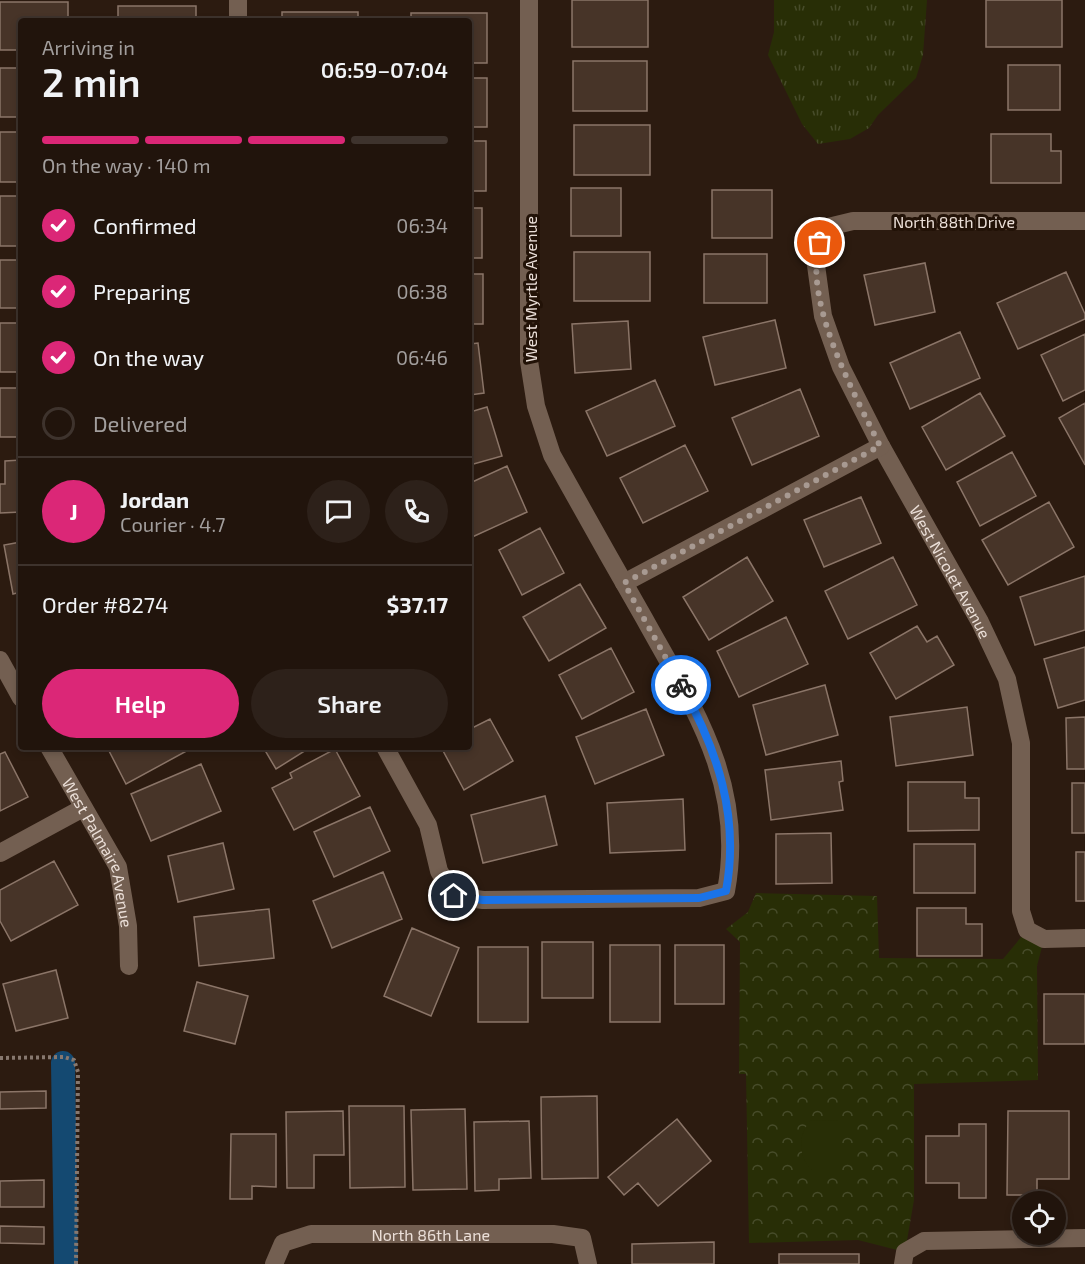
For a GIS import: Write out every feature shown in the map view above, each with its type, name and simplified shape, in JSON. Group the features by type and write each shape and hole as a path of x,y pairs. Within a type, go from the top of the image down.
{"street":[{"path":"238,0 238,18"},
{"name":"West Myrtle Avenue","path":"387,750 428,825 439,871 454,896 483,900 699,898 726,891 732,859 724,784 705,727 552,455 536,406 531,373 529,0"},
{"name":"North 88th Drive","path":"824,228 853,221 1085,221"},
{"name":"West Nicolet Avenue","path":"824,228 815,258 823,316 841,367 880,446 980,622 1007,679 1021,742 1021,911 1027,930 1044,939 1085,938"},
{"path":"624,583 880,446"},
{"path":"9,665 18,690"},
{"name":"West Palmaire Avenue","path":"51,750 118,867 128,926 129,966"},
{"path":"0,853 83,808"},
{"name":"North 86th Lane","path":"274,1264 283,1243 311,1233 553,1234 582,1238 588,1264"},
{"path":"904,1258 924,1241 1085,1238"}],"path":[{"path":"0,1058 64,1057 74,1060 78,1072 76,1264"}],"green space":[{"path":"774,0 927,0 923,55 916,78 878,115 869,128 850,139 818,144 802,124 768,55 774,32"},
{"path":"756,893 877,896 879,958 1003,959 1027,930 1044,939 1037,966 1038,1080 914,1084 914,1200 905,1252 858,1240 749,1243 746,1074 739,1074 740,942 726,929 748,912"},
{"path":"838,1120 838,1172 814,1172 802,1154 801,1140 806,1127 810,1121"}],"building":[{"path":"572,0 648,0 648,47 572,47"},
{"path":"986,0 1062,0 1062,47 986,47"},
{"path":"0,2 68,2 68,18 18,18 18,50 0,50"},
{"path":"118,6 196,6 196,18 118,18"},
{"path":"282,12 358,12 358,18 282,18"},
{"path":"411,13 487,13 487,63 472,63 472,18 411,18"},
{"path":"573,61 647,61 647,111 573,111"},
{"path":"1008,65 1060,65 1060,110 1008,110"},
{"path":"0,68 18,68 18,117 0,117"},
{"path":"472,78 487,78 487,127 472,127"},
{"path":"574,125 650,125 650,175 574,175"},
{"path":"0,132 18,132 18,182 0,182"},
{"path":"991,134 1051,134 1051,151 1061,151 1061,183 991,183"},
{"path":"472,141 486,141 486,191 472,191"},
{"path":"571,188 621,188 621,236 571,236"},
{"path":"712,190 772,190 772,238 712,238"},
{"path":"0,196 18,196 18,246 0,246"},
{"path":"472,208 482,208 482,258 472,258"},
{"path":"574,252 650,252 650,301 574,301"},
{"path":"704,254 767,254 767,303 704,303"},
{"path":"0,260 18,260 18,308 0,308"},
{"path":"925,263 935,312 875,325 864,275"},
{"path":"1066,272 1085,314 1085,319 1018,349 997,303"},
{"path":"472,274 483,274 483,324 472,324"},
{"path":"775,320 786,368 715,385 703,337"},
{"path":"628,321 631,369 575,373 572,324"},
{"path":"0,323 18,323 18,372 0,372"},
{"path":"960,332 980,378 910,409 890,363"},
{"path":"1085,334 1085,390 1063,401 1041,355"},
{"path":"478,343 484,393 472,395 472,344"},
{"path":"655,380 675,426 607,456 586,411"},
{"path":"0,388 18,388 18,437 0,437"},
{"path":"800,389 819,436 752,465 732,418"},
{"path":"980,393 1005,436 946,470 922,427"},
{"path":"1085,403 1085,465 1059,418"},
{"path":"487,407 502,456 472,464 472,411"},
{"path":"685,445 708,491 643,523 620,478"},
{"path":"1012,452 1036,496 980,526 957,482"},
{"path":"18,460 18,512 0,513 0,484 5,484 5,461"},
{"path":"507,466 527,512 472,537 472,482"},
{"path":"861,497 881,543 824,567 804,520"},
{"path":"1049,502 1074,547 1008,585 982,540"},
{"path":"540,528 564,573 522,595 499,550"},
{"path":"18,543 18,593 13,594 4,545"},
{"path":"747,557 773,601 709,640 683,597"},
{"path":"893,557 917,605 848,639 825,591"},
{"path":"1085,576 1085,630 1035,645 1020,597"},
{"path":"580,584 606,628 549,661 523,617"},
{"path":"786,617 808,664 739,697 717,651"},
{"path":"917,626 927,642 937,636 954,665 896,699 870,653"},
{"path":"1085,647 1085,700 1058,708 1044,659"},
{"path":"611,648 634,692 582,719 559,675"},
{"path":"825,685 838,735 766,755 753,705"},
{"path":"967,707 973,755 896,766 890,717"},
{"path":"646,709 664,755 595,784 576,737"},
{"path":"1085,717 1085,769 1067,769 1066,718"},
{"path":"490,719 513,761 464,790 443,750 472,750 472,728"},
{"path":"109,750 188,750 126,784"},
{"path":"265,750 306,750 276,769"},
{"path":"336,750 360,796 294,830 272,788 292,778 290,773"},
{"path":"5,752 28,797 0,811 0,754"},
{"path":"841,761 843,781 839,782 843,810 771,820 765,770"},
{"path":"201,764 221,811 151,841 131,794"},
{"path":"908,782 965,782 965,798 979,798 979,830 908,831"},
{"path":"1072,783 1085,783 1085,833 1072,833"},
{"path":"545,796 557,845 483,863 471,815"},
{"path":"683,799 685,850 610,853 607,803"},
{"path":"370,807 390,851 334,877 314,832"},
{"path":"831,833 832,883 776,884 776,834"},
{"path":"223,843 234,889 178,902 168,856"},
{"path":"914,844 975,844 975,893 914,893"},
{"path":"1076,852 1085,852 1085,901 1076,901"},
{"path":"54,861 78,905 11,941 0,921 0,890"},
{"path":"383,872 402,919 332,948 313,901"},
{"path":"917,908 966,908 966,924 982,924 982,956 917,956"},
{"path":"269,909 274,958 199,966 194,917"},
{"path":"412,928 459,948 431,1016 384,996"},
{"path":"542,942 593,942 593,998 542,998"},
{"path":"610,945 660,945 660,1022 610,1022"},
{"path":"675,945 724,945 724,1004 675,1004"},
{"path":"478,947 528,947 528,1022 478,1022"},
{"path":"56,970 68,1018 16,1031 3,984"},
{"path":"197,982 248,996 235,1044 184,1031"},
{"path":"1044,994 1085,994 1085,1044 1044,1044"},
{"path":"46,1091 46,1108 0,1109 0,1092"},
{"path":"597,1096 598,1178 542,1179 541,1097"},
{"path":"349,1106 404,1106 405,1187 350,1188"},
{"path":"465,1109 467,1189 413,1190 411,1110"},
{"path":"343,1111 344,1155 314,1155 314,1188 287,1188 286,1112"},
{"path":"1008,1111 1069,1111 1069,1179 1037,1179 1037,1191 1012,1191 1012,1195 1007,1195"},
{"path":"677,1119 711,1161 658,1206 638,1183 624,1195 608,1177"},
{"path":"529,1121 531,1178 499,1179 499,1190 475,1191 474,1122"},
{"path":"959,1124 986,1124 986,1198 959,1198 959,1183 926,1183 926,1136 959,1136"},
{"path":"231,1134 276,1134 276,1187 252,1186 252,1199 230,1199"},
{"path":"44,1180 44,1207 0,1207 0,1181"},
{"path":"0,1226 44,1227 44,1244 0,1243"},
{"path":"714,1242 714,1264 632,1264 632,1244"},
{"path":"779,1254 859,1254 859,1264 779,1264"}],"waterway":[{"path":"63,1063 66,1264"}],"way so far":[{"path":"681,685 624,583 880,446 841,367 823,316 815,258 820,243"}],"route":[{"path":"454,896 483,900 699,898 726,891 732,859 724,784 705,727 681,685"}]}
